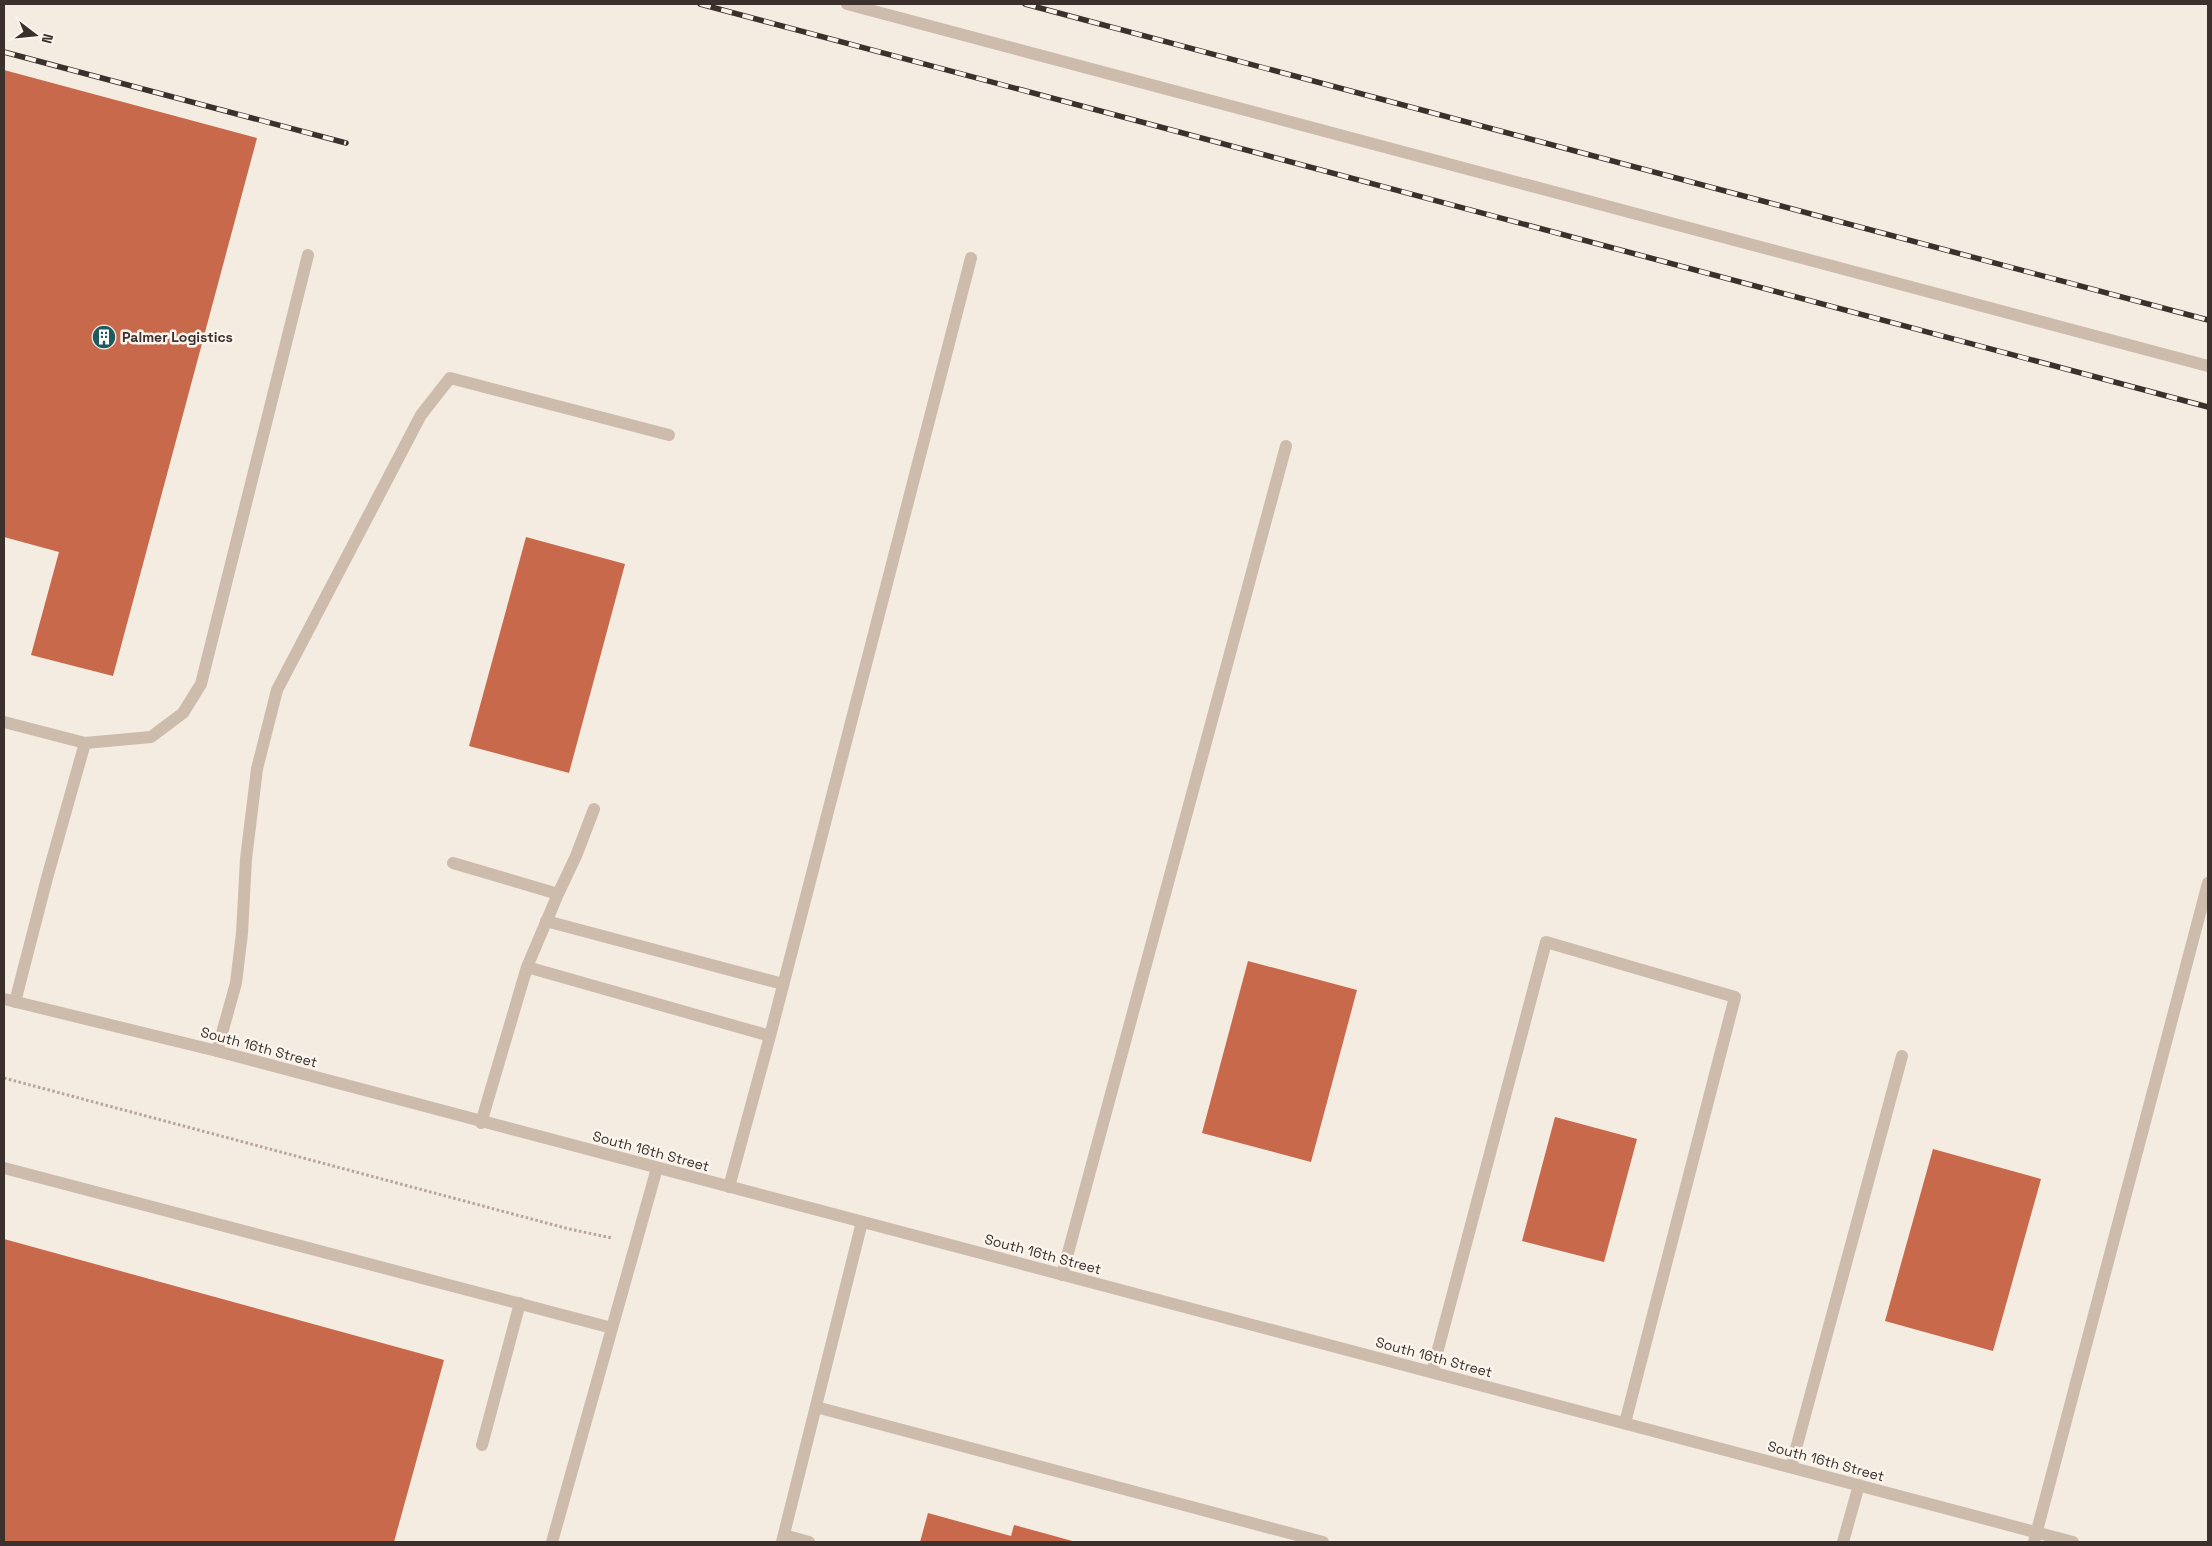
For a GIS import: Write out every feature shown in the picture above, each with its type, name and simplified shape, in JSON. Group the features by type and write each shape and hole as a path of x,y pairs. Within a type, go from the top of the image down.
{"street":[{"path":"847,4 2208,366"},
{"path":"4,722 85,743 151,737 183,714 201,684 308,255"},
{"path":"729,1187 770,1036 971,258"},
{"path":"217,1051 236,983 246,859 257,769 277,690 421,414 450,378 669,435"},
{"path":"1062,1275 1286,446"},
{"path":"9,1001 47,878 85,743"},
{"path":"482,1123 527,967 576,856 594,809"},
{"path":"453,863 558,894"},
{"path":"2035,1537 2208,884"},
{"path":"546,921 783,984"},
{"path":"1432,1372 1546,942 1735,997 1625,1423"},
{"path":"527,967 770,1036"},
{"name":"South 16th Street","path":"9,1001 217,1051 482,1123 1625,1423 1859,1485 2035,1537 2073,1542"},
{"path":"1791,1467 1902,1056"},
{"path":"4,1168 612,1328"},
{"path":"552,1542 657,1168"},
{"path":"809,1542 783,1539 862,1222"},
{"path":"482,1445 520,1303"},
{"path":"816,1407 1323,1542"},
{"path":"1843,1542 1859,1485"}],"path":[{"path":"4,1078 569,1229 636,1243"}],"building":[{"name":"Palmer Logistics","path":"4,70 257,138 113,676 31,655 59,552 4,537"},
{"path":"526,537 625,564 569,773 469,746"},
{"path":"1248,961 1357,990 1311,1162 1202,1133"},
{"path":"1555,1117 1637,1139 1604,1262 1522,1241"},
{"path":"1933,1149 2041,1179 1993,1351 1885,1321"},
{"path":"4,1239 444,1360 394,1542 4,1542"},
{"path":"928,1513 1011,1536 1014,1525 1076,1542 920,1542"}],"railway":[{"path":"700,4 2208,407"},
{"path":"1025,4 2208,320"},
{"path":"4,52 346,143"}],"place":[{"name":"Palmer Logistics","path":"104,337"}]}
